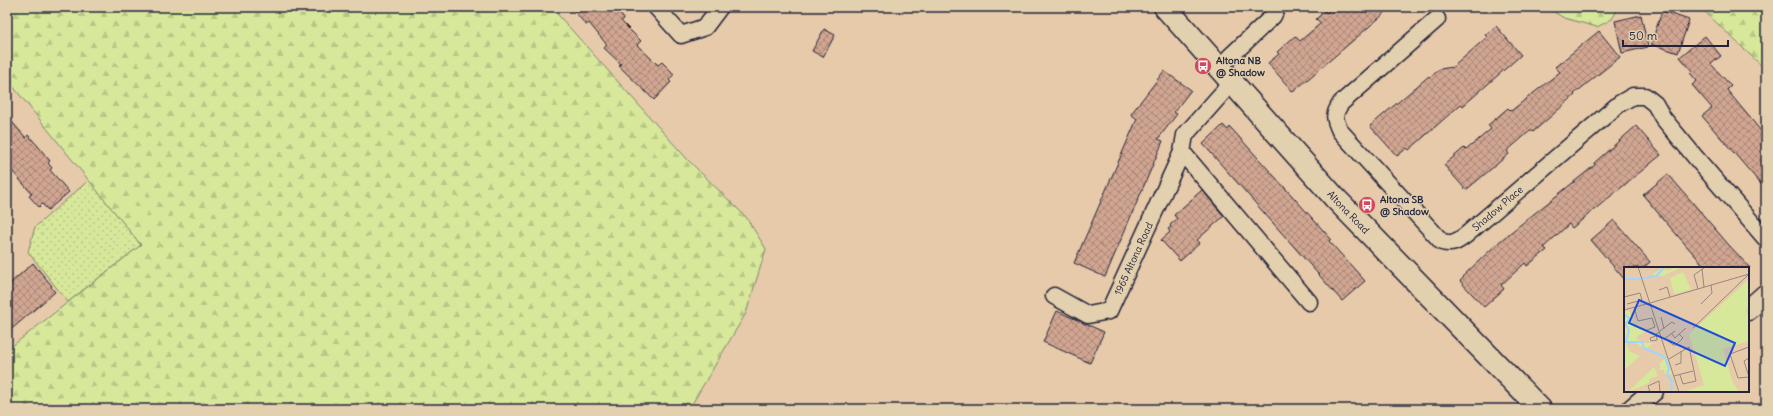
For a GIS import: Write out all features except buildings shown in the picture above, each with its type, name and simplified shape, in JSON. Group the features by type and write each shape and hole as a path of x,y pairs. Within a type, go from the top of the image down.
{"main road":[{"name":"Altona Road","path":"1165,7 1335,198 1540,409"}],"street":[{"path":"656,7 681,35 705,27 720,7"},
{"name":"1965 Altona Road","path":"1054,296 1088,315 1109,310 1182,152 1185,135 1225,75 1274,16 1277,7"},
{"name":"Shadow Place","path":"1437,19 1341,103 1335,112 1335,120 1340,131 1442,242 1448,244 1455,243 1466,235 1619,104 1634,96 1645,96 1655,104 1663,118 1766,239"},
{"path":"1182,152 1309,302"},
{"path":"1749,309 1766,294"},
{"path":"1632,409 1652,392"}],"green space":[{"path":"7,7 551,7 688,160 746,217 766,249 746,313 689,409 7,409 7,350 141,245 7,79"},
{"path":"1546,7 1619,7 1612,19 1597,27 1564,18"},
{"path":"1700,7 1766,7 1766,70 1762,66"},
{"path":"89,180 141,245 68,302 28,252 35,227"}],"place":[{"name":"Altona NB @ Shadow","path":"1203,66"},
{"name":"Altona SB @ Shadow","path":"1367,205"}]}
